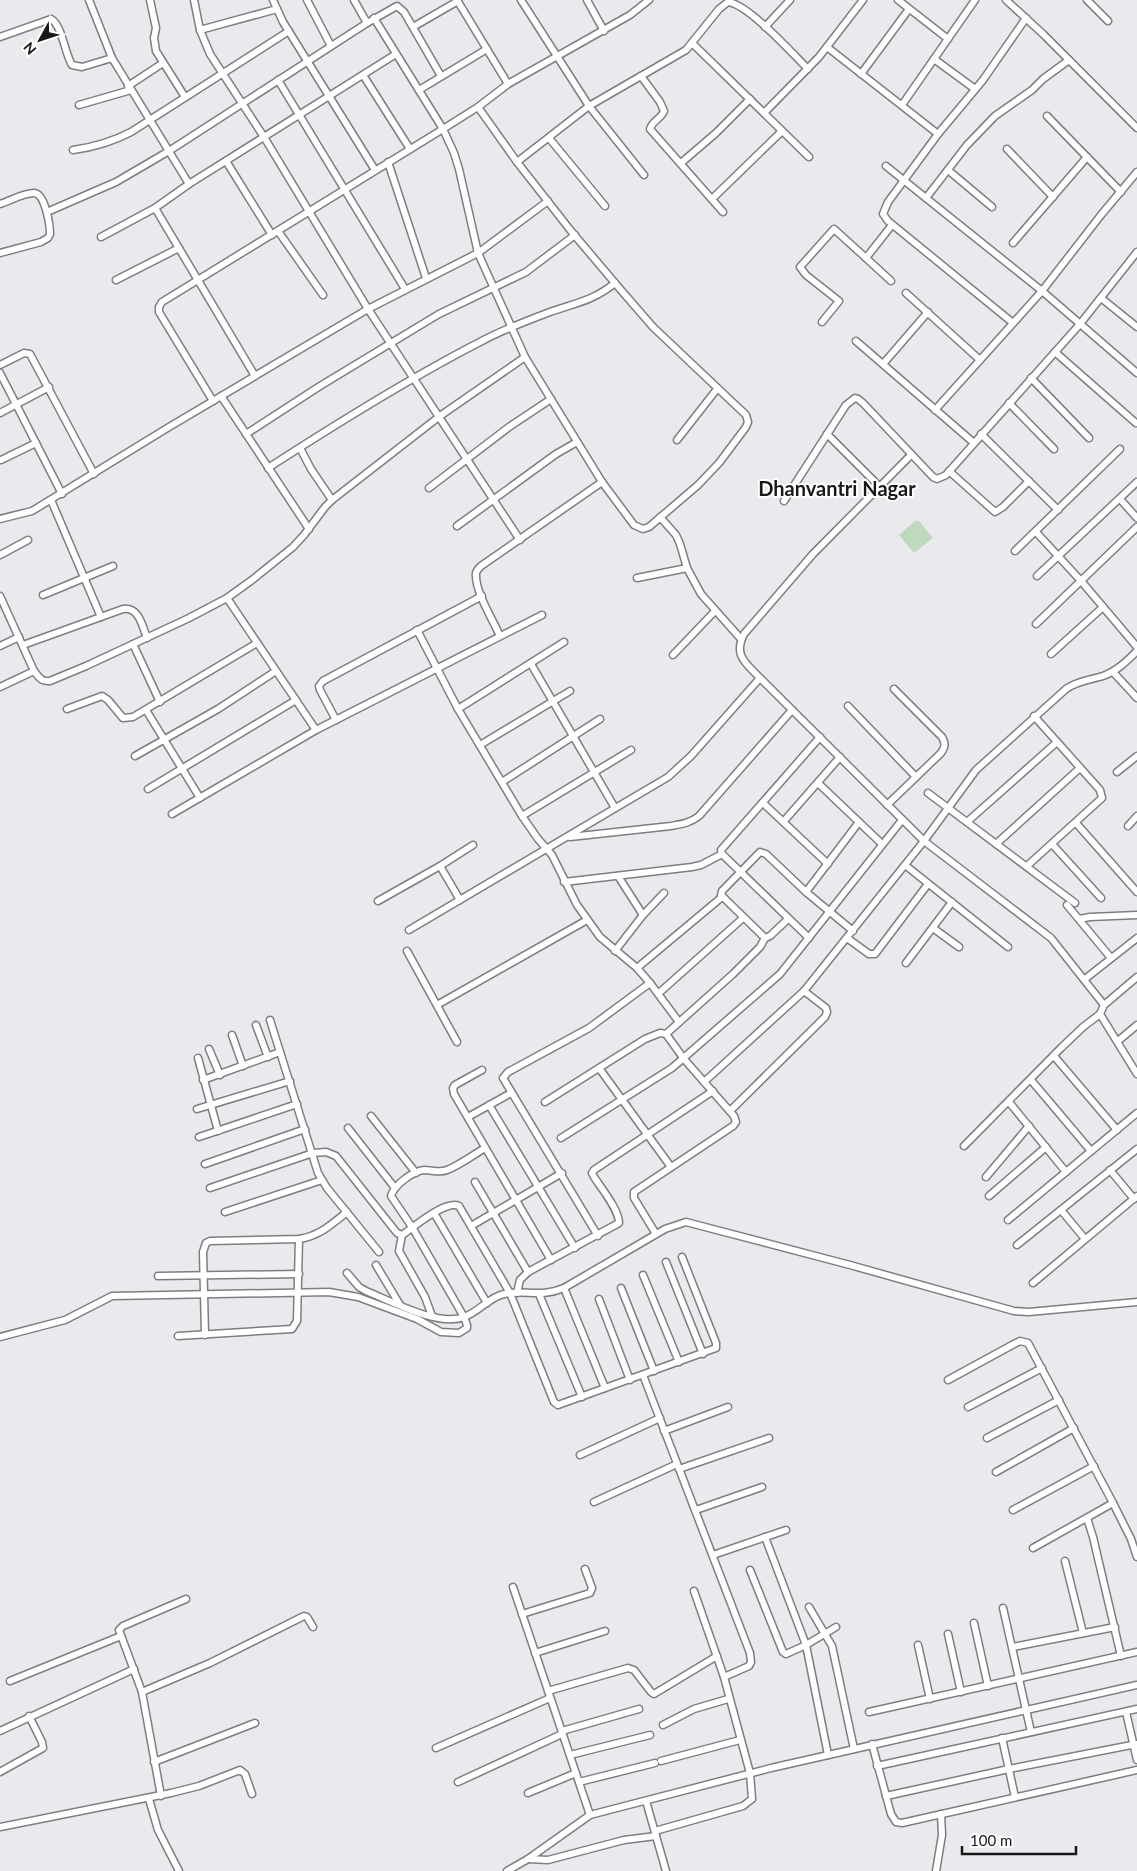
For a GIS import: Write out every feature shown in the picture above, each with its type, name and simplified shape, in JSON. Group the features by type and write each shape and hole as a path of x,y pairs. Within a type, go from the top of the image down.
{"street":[{"path":"89,0 112,58 189,184"},
{"path":"150,0 156,28 154,46 185,97"},
{"path":"194,0 200,30 210,54 264,137 368,309 520,540"},
{"path":"273,0 289,31 375,170"},
{"path":"308,0 331,46"},
{"path":"354,0 367,23"},
{"path":"521,0 589,106 644,176"},
{"path":"587,0 604,31"},
{"path":"213,401 159,312 159,307 168,298 478,107 508,84 630,16 649,0"},
{"path":"765,26 790,0"},
{"path":"898,0 948,39"},
{"path":"902,105 975,0"},
{"path":"1006,0 1070,60 1137,128"},
{"path":"1087,0 1108,21"},
{"path":"413,27 458,1 508,84"},
{"path":"764,113 827,47 859,1"},
{"path":"517,162 589,106 679,55 692,44 718,9 728,2 738,5 765,26 808,69"},
{"path":"47,212 116,182 169,151 374,18 397,6 404,12 441,76"},
{"path":"200,30 277,9"},
{"path":"861,74 909,9"},
{"path":"374,18 443,129 460,169 478,253 525,358 602,482 634,525 643,529 649,527 698,485 719,463 746,427 748,422 746,415 653,328 517,162 478,107"},
{"path":"1013,323 884,218 884,210 938,134 975,90 1026,18"},
{"path":"0,37 50,20 57,26 72,65 82,67 112,58"},
{"path":"73,150 114,141 289,31"},
{"path":"692,44 809,157"},
{"path":"827,47 938,134"},
{"path":"419,90 487,48"},
{"path":"101,238 155,208 189,184 396,54"},
{"path":"934,59 975,90"},
{"path":"926,198 968,145 996,116 1070,60"},
{"path":"79,105 130,88 163,62"},
{"path":"363,75 410,149"},
{"path":"641,76 660,102 664,112 652,124 650,130 723,212"},
{"path":"278,80 405,289"},
{"path":"681,163 716,133 750,99"},
{"path":"1046,116 1121,192"},
{"path":"712,199 782,131"},
{"path":"548,138 605,206"},
{"path":"1007,149 1053,197"},
{"path":"1013,244 1087,157"},
{"path":"226,161 275,233 323,295"},
{"path":"388,162 426,278"},
{"path":"886,166 1042,291 1137,373"},
{"path":"948,170 992,207"},
{"path":"935,410 1042,291 1137,172"},
{"path":"0,204 34,193 42,197 47,212 50,234 48,238 0,253"},
{"path":"0,519 32,511 368,309 478,253 548,201"},
{"path":"155,208 255,376"},
{"path":"866,258 892,225"},
{"path":"822,322 839,301 806,275 800,267 834,229 892,281"},
{"path":"246,434 439,314 526,272 575,235"},
{"path":"116,280 179,248"},
{"path":"784,501 850,400 858,399 911,455 937,479 942,478 1080,324 1137,252"},
{"path":"268,468 414,378 480,342 550,312 587,301 604,292 615,283"},
{"path":"906,293 980,360"},
{"path":"1101,298 1137,327"},
{"path":"883,364 928,312"},
{"path":"856,341 974,443"},
{"path":"0,364 28,352 33,357 94,474"},
{"path":"1055,352 1136,423"},
{"path":"0,596 34,671 39,679 44,682 147,638 227,598 252,580 309,530 332,500 440,416 525,358"},
{"path":"0,373 62,494"},
{"path":"1031,378 1089,438"},
{"path":"0,413 48,387"},
{"path":"677,440 717,389"},
{"path":"221,396 309,530"},
{"path":"429,488 509,427 550,399"},
{"path":"1009,403 1054,449"},
{"path":"827,434 880,487"},
{"path":"981,434 1058,510"},
{"path":"457,526 556,454 577,442"},
{"path":"1,460 36,443"},
{"path":"300,448 311,469 332,500"},
{"path":"1015,551 1120,449"},
{"path":"911,455 813,554 741,640 739,651 743,659 760,678 924,841 1051,938 1104,1004"},
{"path":"949,471 994,512 1003,507 1029,481"},
{"path":"500,636 477,584 476,571 480,566 602,482"},
{"path":"1037,576 1137,482"},
{"path":"1120,499 1137,518"},
{"path":"51,500 101,616"},
{"path":"660,517 676,536 687,568 701,594 741,640"},
{"path":"1036,624 1082,582 1137,527"},
{"path":"704,1082 804,991 949,809 976,770 1034,716 1072,684 1113,672 1122,666 1137,649 1082,582 1036,532"},
{"path":"0,554 28,540"},
{"path":"44,595 113,566"},
{"path":"637,578 687,568"},
{"path":"336,720 320,690 320,683 329,676 481,594"},
{"path":"227,598 316,730"},
{"path":"1051,654 1103,607"},
{"path":"23,645 123,609 134,610 147,638"},
{"path":"673,654 714,611"},
{"path":"172,814 316,730 542,615"},
{"path":"417,630 458,709 522,816 556,862 562,878 587,920 600,937 637,968 650,982 679,1022"},
{"path":"0,646 19,638"},
{"path":"458,709 564,642"},
{"path":"67,709 102,696 108,700 123,718 132,718 257,643"},
{"path":"133,644 160,702"},
{"path":"531,664 615,808"},
{"path":"0,687 34,671"},
{"path":"135,756 218,709 276,671"},
{"path":"1113,672 1137,698"},
{"path":"409,930 668,776 680,767 760,678"},
{"path":"887,805 945,747 942,737 894,689"},
{"path":"480,746 570,691"},
{"path":"148,789 296,700"},
{"path":"848,706 916,777"},
{"path":"146,710 200,798"},
{"path":"568,837 684,824 693,820 699,816 792,710"},
{"path":"1027,866 1102,798 1100,790 1034,716"},
{"path":"502,782 600,719"},
{"path":"809,938 722,854 721,850 820,737"},
{"path":"967,822 1057,742"},
{"path":"522,816 631,750"},
{"path":"1117,772 1137,756"},
{"path":"784,821 840,757"},
{"path":"996,844 1080,768"},
{"path":"818,783 882,844"},
{"path":"928,793 1075,903"},
{"path":"763,803 828,864"},
{"path":"1128,826 1137,816"},
{"path":"561,1138 684,1059 755,994 780,974 902,820"},
{"path":"806,892 860,822"},
{"path":"1076,823 1137,892"},
{"path":"1052,844 1101,898"},
{"path":"378,901 474,845"},
{"path":"765,938 721,895 722,891 757,854 763,852 806,892 853,931"},
{"path":"562,878 618,876 692,867 701,865 722,854"},
{"path":"905,865 1008,946"},
{"path":"440,866 460,900"},
{"path":"618,876 643,914"},
{"path":"847,938 869,954 875,954 928,884"},
{"path":"615,951 643,914 664,893"},
{"path":"637,968 722,897"},
{"path":"906,963 952,902"},
{"path":"1067,905 1111,958"},
{"path":"1078,919 1137,915"},
{"path":"659,993 743,918"},
{"path":"666,1034 733,974 760,947 765,938 770,936 788,919"},
{"path":"437,1005 587,920"},
{"path":"933,928 959,947"},
{"path":"1085,979 1137,938"},
{"path":"408,951 457,1042"},
{"path":"964,1146 1083,1027 1100,1014 1104,1004 1137,977"},
{"path":"598,1236 562,1173 503,1078 508,1072 589,1028 650,982"},
{"path":"730,1111 825,1017 828,1012 826,1008 804,991"},
{"path":"1100,1014 1135,1064 1137,1074"},
{"path":"270,1020 322,1180 379,1252"},
{"path":"1118,1042 1137,1024"},
{"path":"256,1025 268,1057"},
{"path":"546,1102 645,1039 660,1033 666,1034 684,1059 730,1111 736,1122 733,1126 638,1189 633,1195 656,1234"},
{"path":"232,1035 243,1066"},
{"path":"209,1049 220,1075"},
{"path":"203,1080 280,1052"},
{"path":"1054,1056 1117,1130"},
{"path":"198,1058 218,1130"},
{"path":"599,1068 671,1167"},
{"path":"482,1070 455,1085 453,1088 454,1094 551,1260"},
{"path":"1030,1080 1091,1151"},
{"path":"197,1109 290,1081"},
{"path":"514,1293 520,1280 528,1272 619,1223 619,1218 592,1173 598,1167 713,1091"},
{"path":"468,1117 511,1093"},
{"path":"1009,1102 1066,1172"},
{"path":"199,1137 297,1104"},
{"path":"489,1105 575,1248"},
{"path":"1008,1220 1137,1113"},
{"path":"371,1116 416,1173"},
{"path":"986,1177 1029,1126"},
{"path":"205,1164 305,1128"},
{"path":"348,1128 395,1188"},
{"path":"989,1196 1046,1147"},
{"path":"0,1337 65,1320 112,1296 299,1292 329,1292 358,1297 417,1319 442,1332 459,1333 468,1325 412,1228 392,1198 391,1193 395,1188 421,1170 442,1172 485,1148"},
{"path":"1017,1245 1137,1149"},
{"path":"210,1188 313,1153 326,1152 336,1156 397,1233 402,1235"},
{"path":"1033,1283 1135,1198 1110,1170"},
{"path":"471,1226 562,1173"},
{"path":"225,1212 322,1180"},
{"path":"475,1182 528,1272"},
{"path":"432,1316 425,1297 399,1251 402,1235 434,1212 455,1204 459,1206 514,1293 556,1404 561,1405 713,1350 716,1346 682,1258"},
{"path":"1061,1210 1085,1240"},
{"path":"205,1335 204,1247 206,1243 210,1241 299,1239 317,1235 347,1212"},
{"path":"434,1212 487,1303"},
{"path":"347,1273 359,1287 366,1291 440,1320 454,1320 464,1317 502,1294 555,1292 656,1234 676,1224 686,1222 1014,1311 1029,1312 1137,1302"},
{"path":"178,1336 292,1329 297,1321 299,1239"},
{"path":"666,1262 703,1354"},
{"path":"376,1265 400,1305"},
{"path":"158,1276 299,1274"},
{"path":"643,1275 679,1362"},
{"path":"564,1288 605,1388"},
{"path":"620,1288 654,1371"},
{"path":"539,1294 582,1397"},
{"path":"599,1299 630,1380"},
{"path":"948,1380 1020,1341 1028,1343 1113,1503 1131,1539 1137,1557"},
{"path":"968,1406 1042,1368"},
{"path":"643,1375 750,1654 751,1662 749,1666 724,1678"},
{"path":"987,1438 1059,1400"},
{"path":"664,1431 728,1407"},
{"path":"580,1455 660,1418"},
{"path":"996,1472 1074,1428"},
{"path":"594,1502 678,1466 769,1438"},
{"path":"1013,1510 1094,1466"},
{"path":"696,1510 762,1487"},
{"path":"1033,1548 1113,1503"},
{"path":"1087,1518 1094,1537 1121,1656"},
{"path":"713,1554 786,1530"},
{"path":"765,1537 806,1645 828,1755"},
{"path":"1065,1561 1083,1633"},
{"path":"522,1614 590,1593 592,1588 585,1568"},
{"path":"750,1570 783,1652 786,1654 806,1645 836,1627"},
{"path":"513,1587 590,1815"},
{"path":"528,1859 548,1860 655,1833 743,1806 752,1799 753,1792 750,1773 728,1699 724,1678 694,1591"},
{"path":"161,1796 142,1692 119,1630 123,1626 186,1599"},
{"path":"809,1607 832,1646 854,1748"},
{"path":"1003,1608 1032,1732"},
{"path":"142,1692 210,1663 304,1616 307,1616 313,1627"},
{"path":"974,1623 988,1686"},
{"path":"1013,1648 1115,1627"},
{"path":"535,1653 605,1631"},
{"path":"948,1634 961,1692"},
{"path":"10,1681 121,1636"},
{"path":"918,1645 930,1699"},
{"path":"869,1712 1137,1652"},
{"path":"436,1748 549,1695 628,1668 634,1670 654,1694 717,1656"},
{"path":"0,1731 134,1669"},
{"path":"507,1871 528,1859 590,1815 854,1748 1137,1685"},
{"path":"663,1725 694,1709 728,1699"},
{"path":"458,1782 562,1732 639,1709"},
{"path":"877,1766 1137,1709"},
{"path":"1126,1712 1135,1744 1137,1760"},
{"path":"0,1772 43,1748 29,1716"},
{"path":"154,1762 255,1723"},
{"path":"570,1755 650,1735"},
{"path":"1002,1738 1015,1797"},
{"path":"579,1782 740,1740"},
{"path":"872,1744 891,1814 896,1822 902,1823 1137,1770"},
{"path":"886,1796 1135,1744"},
{"path":"0,1827 149,1799 198,1786 240,1770 245,1774 252,1794"},
{"path":"528,1793 576,1773"},
{"path":"149,1799 158,1830 178,1871"},
{"path":"646,1802 666,1871"},
{"path":"936,1871 942,1835 941,1814"}],"green space":[{"path":"915,521 919,521 933,538 914,553 899,535"}],"district":[{"name":"Dhanvantri Nagar","path":"837,488"}]}
